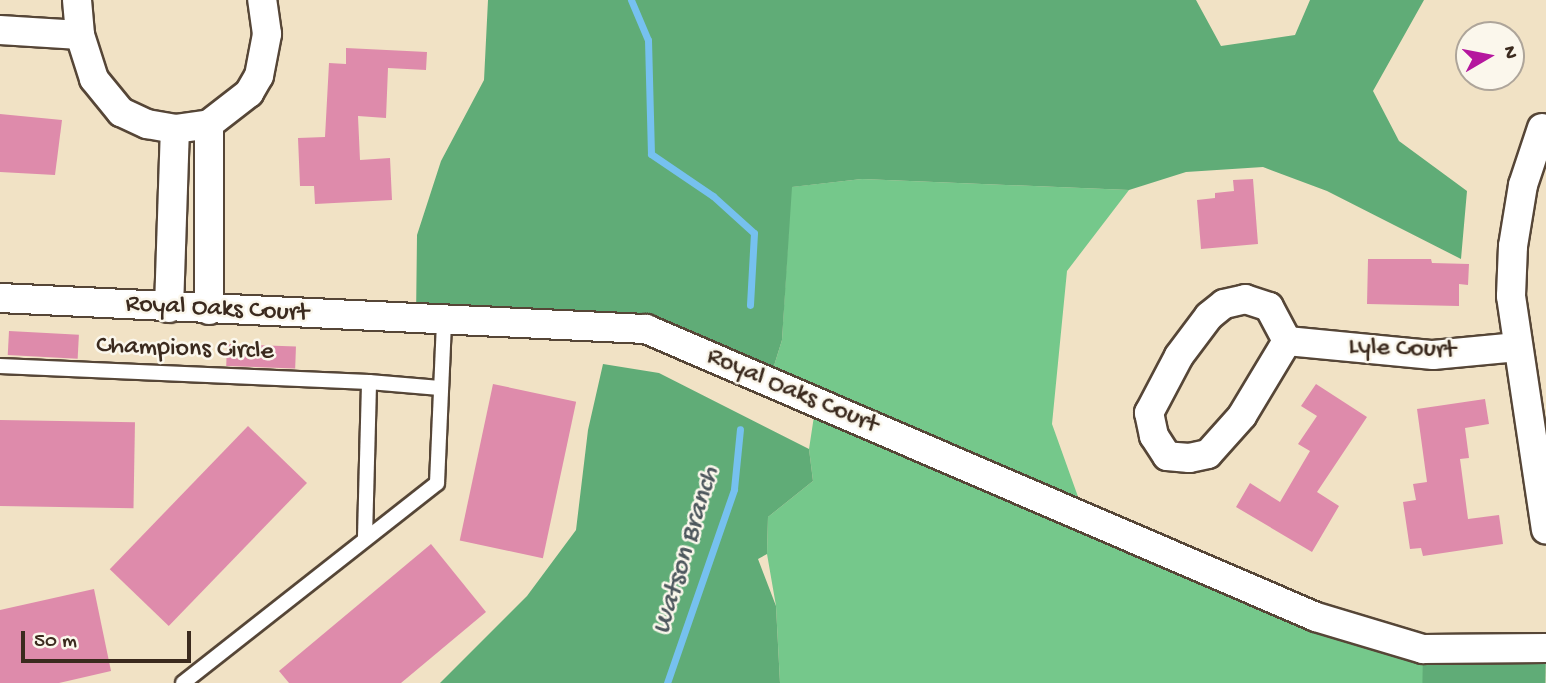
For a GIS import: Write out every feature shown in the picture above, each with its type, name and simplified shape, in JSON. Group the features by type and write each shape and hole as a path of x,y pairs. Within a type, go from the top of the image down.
{"street":[{"path":"77,0 80,35 94,79 121,112 147,124 175,129 209,124 249,93 258,76 267,34 262,0"},
{"path":"0,30 80,35"},
{"path":"1545,120 1523,185 1513,246 1511,296 1546,529"},
{"path":"209,124 209,310"},
{"path":"169,307 175,129"},
{"name":"Royal Oaks Court","path":"0,298 646,329 1316,617 1423,649 1546,648"},
{"path":"1245,299 1269,307 1287,341 1242,416 1208,454 1189,458 1167,456 1154,436 1149,413 1179,356 1216,309 1245,299"},
{"name":"Lyle Court","path":"1287,341 1433,355 1518,347"}],"lane":[{"path":"183,683 365,537 437,483 444,320"},
{"name":"Champions Circle","path":"0,366 369,382 440,388"},
{"path":"365,537 369,382"}],"green space":[{"path":"488,0 1196,0 1221,46 1295,35 1310,0 1424,0 1373,91 1399,141 1467,191 1461,259 1327,191 1263,167 1186,172 1129,190 862,179 792,187 782,340 769,382 646,329 416,319 417,235 441,161 484,80"},
{"path":"862,179 1129,190 1067,271 1052,424 1086,519 1423,649 1428,683 780,683 776,606 767,554 768,517 813,481 809,449 816,403 769,382 782,340 791,187"},
{"path":"603,364 659,373 809,449 813,481 768,517 767,554 758,559 776,606 780,683 440,683 527,596 576,530 588,430"},
{"path":"1423,649 1546,651 1545,683 1422,683"}],"building":[{"path":"346,48 427,52 426,70 388,68 386,118 358,116 360,160 390,158 392,200 315,204 314,186 300,186 298,138 325,137 329,63 346,64"},
{"path":"0,114 62,120 55,175 0,172"},
{"path":"1253,179 1258,244 1201,249 1197,200 1215,198 1215,193 1234,191 1233,180"},
{"path":"1368,259 1431,259 1432,263 1469,264 1468,285 1459,284 1459,306 1367,304"},
{"path":"9,331 79,335 78,359 8,355"},
{"path":"227,344 296,346 295,368 226,366"},
{"path":"493,384 576,402 543,558 460,541"},
{"path":"1316,384 1367,417 1317,492 1339,506 1312,552 1236,507 1250,483 1280,502 1310,451 1298,444 1317,416 1301,406"},
{"path":"1485,399 1489,424 1465,428 1469,458 1460,459 1468,519 1499,515 1503,544 1423,556 1421,548 1410,549 1403,502 1416,500 1413,484 1427,482 1417,409"},
{"path":"0,420 135,422 133,508 0,506"},
{"path":"248,426 307,483 169,626 110,569"},
{"path":"431,544 486,612 401,683 289,683 279,671"},
{"path":"94,589 111,671 59,683 0,683 0,610"}],"waterway":[{"name":"Watson Branch","path":"631,0 648,40 651,154 713,196 754,233 750,305"},
{"name":"Watson Branch","path":"667,683 734,489 740,429"}]}
